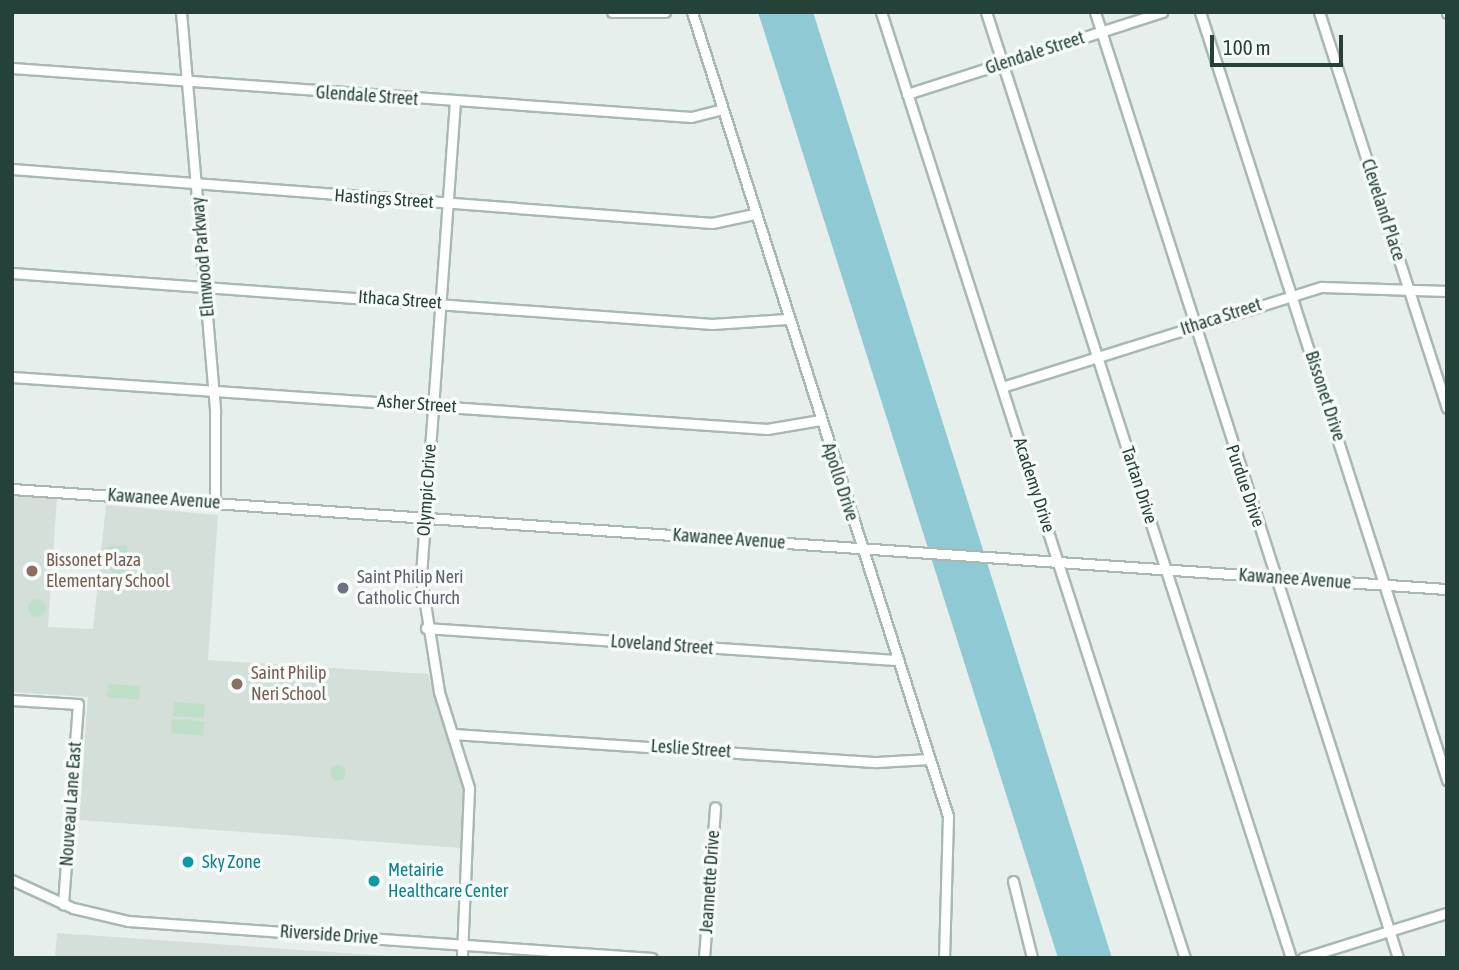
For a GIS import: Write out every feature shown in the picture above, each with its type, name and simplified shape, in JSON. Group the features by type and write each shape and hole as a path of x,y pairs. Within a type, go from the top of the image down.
{"street":[{"name":"Elmwood Parkway","path":"181,12 213,389 215,502"},
{"path":"612,12 665,12"},
{"name":"Apollo Drive","path":"692,12 950,827 944,958"},
{"name":"Academy Drive","path":"881,12 1060,562 1185,958"},
{"name":"Tartan Drive","path":"986,12 1291,958"},
{"name":"Purdue Drive","path":"1095,12 1192,327 1276,577 1398,958"},
{"name":"Glendale Street","path":"907,94 1162,12"},
{"name":"Bissonet Drive","path":"1200,12 1447,780"},
{"name":"Cleveland Place","path":"1319,12 1447,408"},
{"name":"Glendale Street","path":"12,68 691,117 722,109"},
{"name":"Olympic Drive","path":"455,101 424,516 426,628 471,807 462,958"},
{"name":"Hastings Street","path":"12,169 712,223 754,214"},
{"name":"Ithaca Street","path":"12,273 712,324 787,319"},
{"name":"Ithaca Street","path":"1002,387 1292,294 1346,285 1447,292"},
{"name":"Asher Street","path":"12,377 767,429 820,420"},
{"name":"Kawanee Avenue","path":"12,489 1447,589"},
{"name":"Loveland Street","path":"426,628 898,660"},
{"name":"Nouveau Lane East","path":"12,700 78,704 63,904"},
{"name":"Leslie Street","path":"453,734 877,762 929,759"},
{"name":"Jeannette Drive","path":"704,958 715,807"},
{"name":"Riverside Drive","path":"12,880 63,904 128,921 652,958"},
{"path":"1013,881 1032,958"},
{"path":"1303,958 1447,913"}],"shaded area":[{"name":"Saint Philip Neri School","path":"12,494 57,497 48,627 93,629 106,505 218,515 208,660 428,674 466,798 461,848 79,820 88,697 12,692"},
{"path":"57,933 389,956 55,958"}],"green space":[{"path":"127,545 130,581 113,583 106,547"},
{"path":"33,599 41,599 46,608 44,615 33,617 28,612 28,604"},
{"path":"109,684 140,686 139,700 106,697"},
{"path":"174,702 205,704 204,718 173,716"},
{"path":"172,719 204,721 203,736 171,733"},
{"path":"335,765 341,765 346,773 344,779 335,781 330,776 330,770"}],"water":[{"path":"758,12 813,12 1112,958 1058,958"}],"place":[{"name":"Bissonet Plaza Elementary School","path":"32,571"},
{"name":"Saint Philip Neri Catholic Church","path":"343,588"},
{"name":"Saint Philip Neri School","path":"237,684"},
{"name":"Sky Zone","path":"188,862"},
{"name":"Metairie Healthcare Center","path":"374,881"}]}
